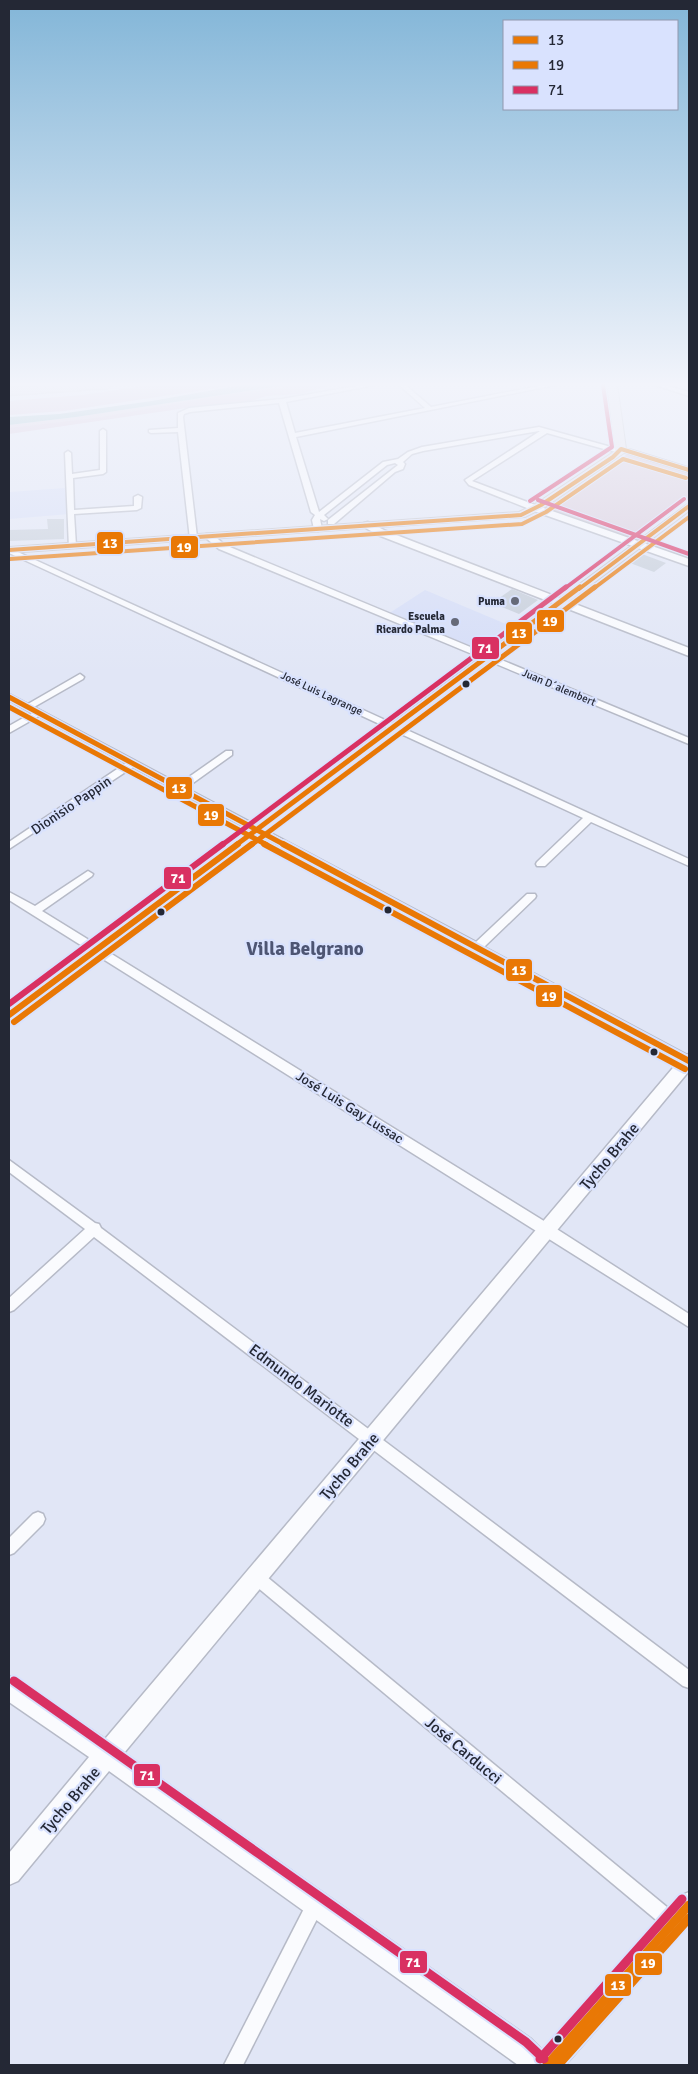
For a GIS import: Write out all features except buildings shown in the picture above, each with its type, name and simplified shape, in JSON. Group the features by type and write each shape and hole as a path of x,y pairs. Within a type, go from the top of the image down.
{"main road":[{"path":"9,550 318,529 333,525 368,525 521,515 577,481"},
{"path":"9,1015 689,506"},
{"path":"535,508 689,563"},
{"path":"368,525 382,533 689,652"},
{"name":"Tycho Brahe","path":"9,1872 689,1060"},
{"path":"9,1688 107,1755 521,2049 538,2065"},
{"path":"547,2065 681,1914"}],"street":[{"path":"70,481 72,546"},
{"path":"187,481 193,537"},
{"path":"305,481 314,512 333,525 381,481"},
{"path":"318,529 316,520 318,516 363,481"},
{"path":"469,481 468,483 535,508"},
{"path":"70,512 138,508 138,497"},
{"name":"Juan D´alembert","path":"209,536 222,546 689,742"},
{"name":"José Luis Lagrange","path":"9,550 689,863"},
{"path":"28,707 80,677"},
{"path":"9,697 689,1060"},
{"path":"9,730 38,713"},
{"path":"180,788 230,753"},
{"name":"Dionisio Pappin","path":"9,846 133,763"},
{"path":"541,864 590,817"},
{"path":"35,911 88,874"},
{"name":"José Luis Gay Lussac","path":"9,895 547,1230 689,1321"},
{"path":"477,947 531,896"},
{"name":"Edmundo Mariotte","path":"9,1164 689,1680"},
{"path":"9,1306 95,1228"},
{"path":"9,1548 38,1519"},
{"name":"José Carducci","path":"256,1576 681,1914"},
{"path":"233,2065 316,1903"}],"shaded area":[{"path":"587,481 689,481 689,499 634,540 545,508"},
{"path":"66,488 69,514 9,519 9,492"},
{"name":"Escuela Ricardo Palma","path":"425,590 520,630 487,654 388,614"}],"transit line":[{"name":"71","path":"530,501 561,481"},
{"name":"13","path":"9,550 521,515 541,505 577,481"},
{"name":"19","path":"10,559 522,524 546,512 591,481"},
{"name":"71","path":"9,1004 684,499"},
{"name":"71","path":"538,500 689,554"},
{"name":"13","path":"9,1015 689,506"},
{"name":"19","path":"14,1022 689,517"},
{"name":"13","path":"9,697 689,1061"},
{"name":"19","path":"9,707 685,1069"},
{"name":"71","path":"14,1681 526,2042 544,2059"},
{"name":"71","path":"540,2059 682,1899"},
{"name":"13","path":"547,2065 689,1905"},
{"name":"19","path":"558,2065 689,1918"}],"place":[{"name":"Puma","path":"515,601"},
{"name":"Escuela Ricardo Palma","path":"455,622"}],"district":[{"name":"Villa Belgrano","path":"305,948"}]}
